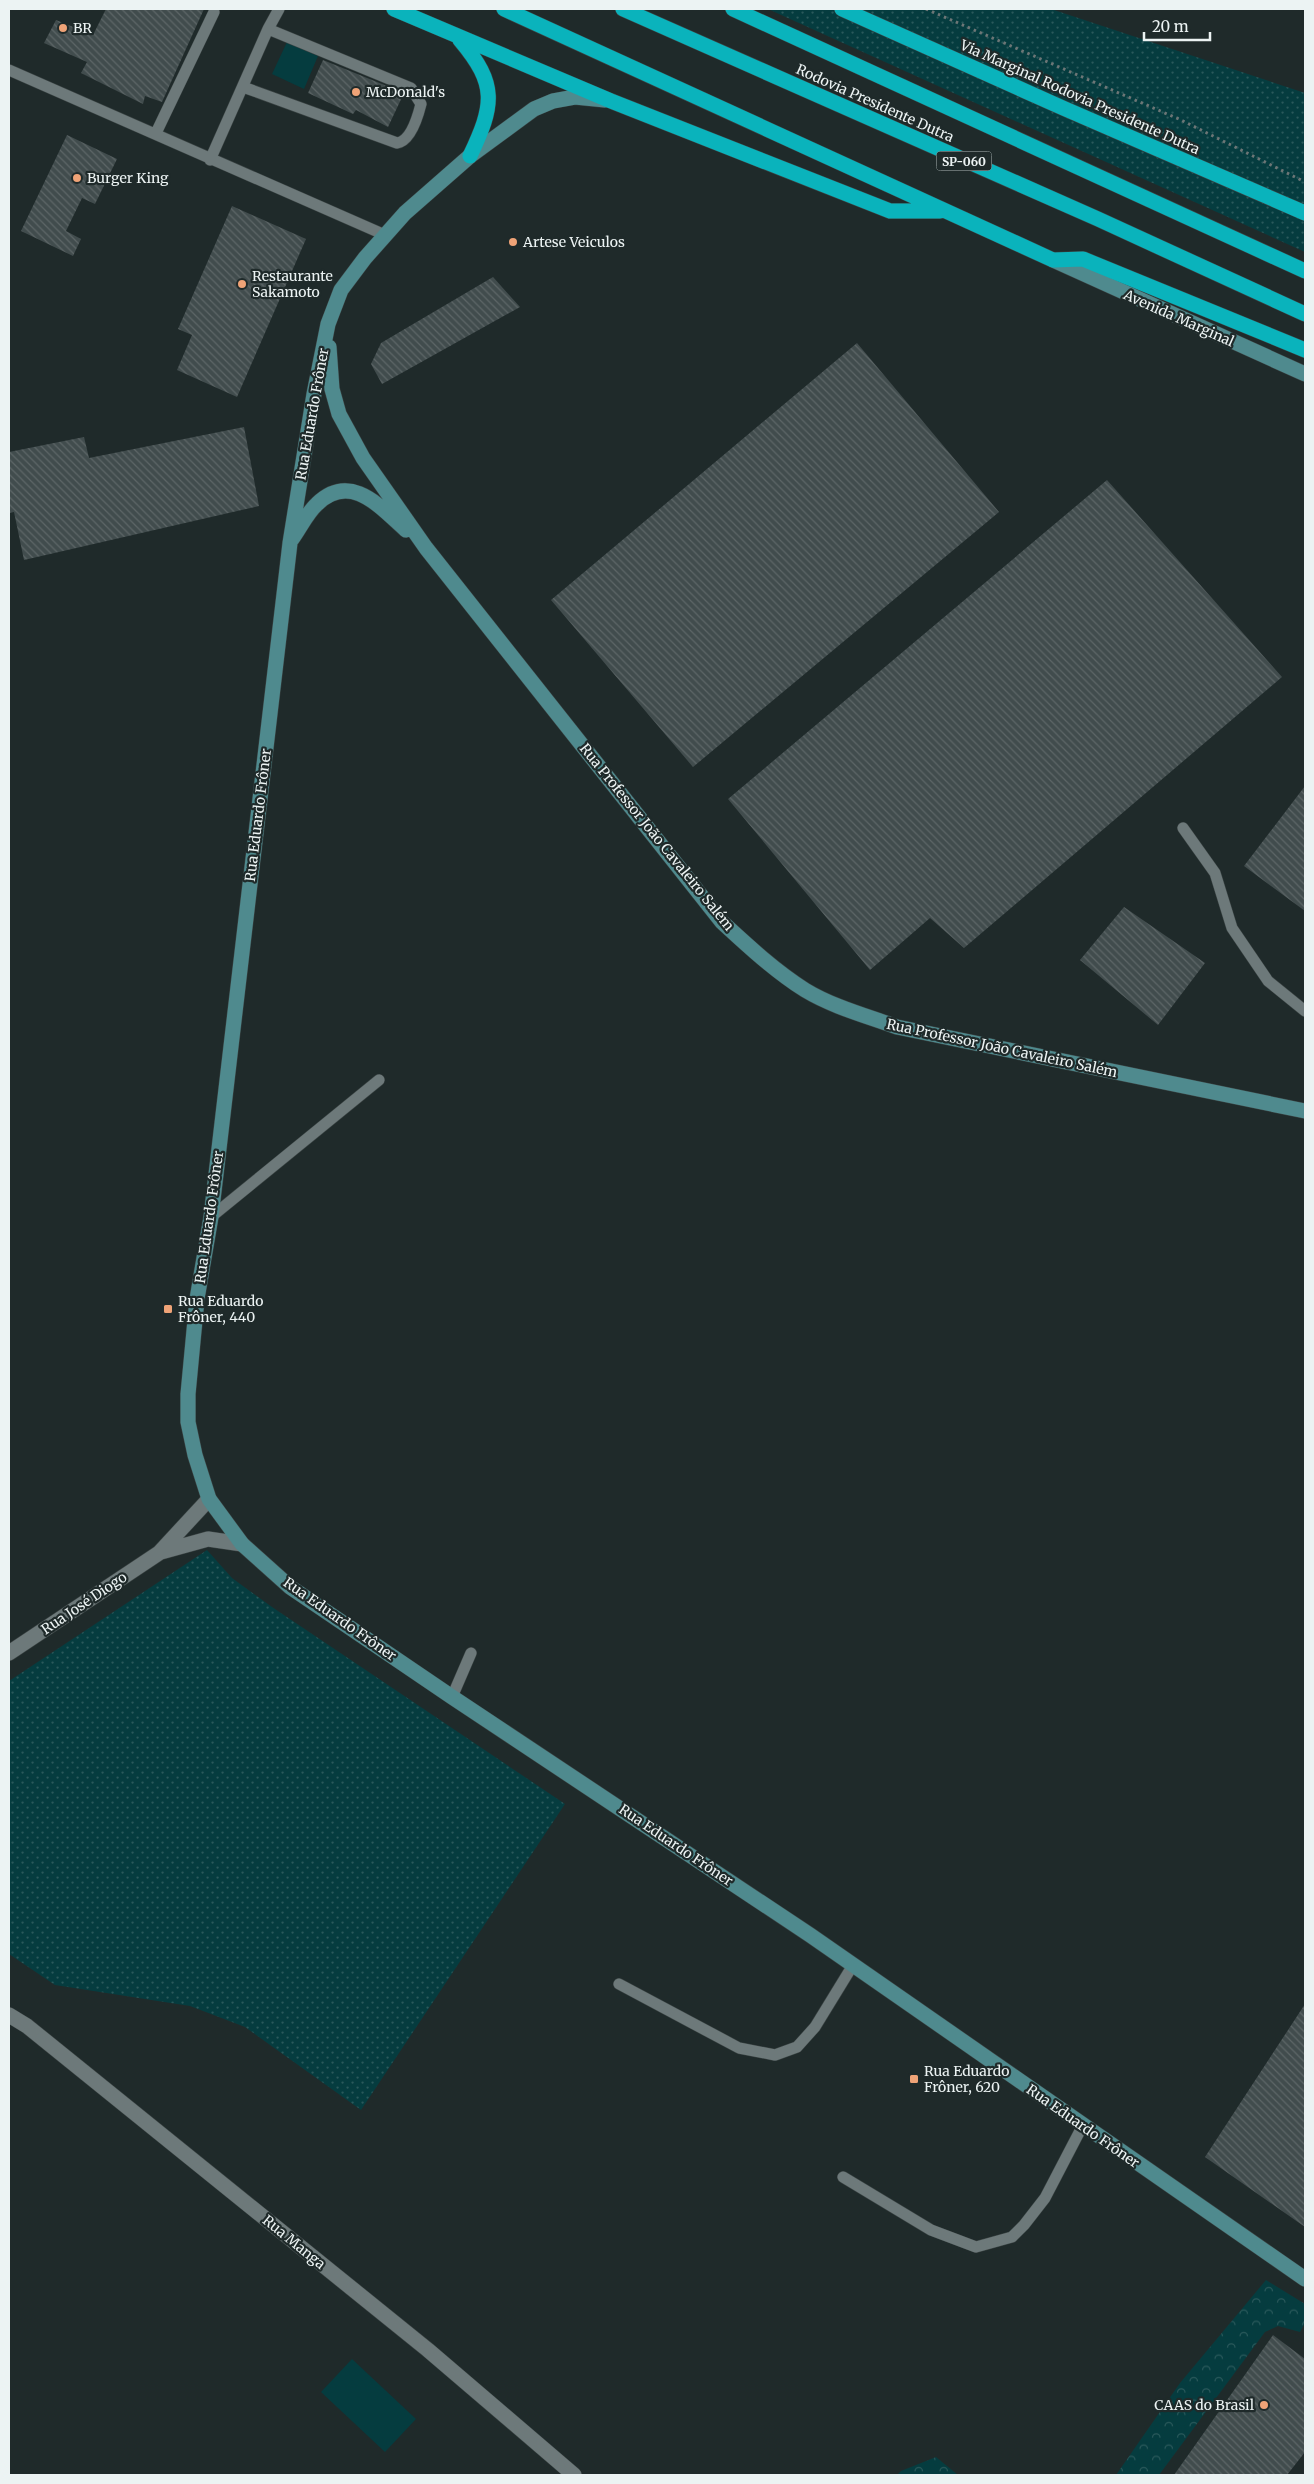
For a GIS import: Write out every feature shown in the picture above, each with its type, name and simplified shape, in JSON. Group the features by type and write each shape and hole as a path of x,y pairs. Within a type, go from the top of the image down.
{"highway":[{"path":"394,9 611,101 890,211 946,212"},
{"path":"504,9 1054,260 1083,259 1305,350"},
{"name":"Rodovia Presidente Dutra","path":"622,9 1098,219 1305,314"},
{"name":"Rodovia Presidente Dutra","path":"734,9 1305,270"},
{"name":"Via Marginal Rodovia Presidente Dutra","path":"842,9 1305,213"},
{"path":"457,37 478,63 485,75 489,91 485,124 470,156"}],"main road":[{"name":"Rua Eduardo Frôner","path":"611,101 575,97 553,101 534,109 470,156 405,213 385,235 341,290 328,324 314,394 290,543 211,1217 197,1299 188,1394 188,1422 195,1455 209,1499 242,1544 290,1587 853,1965 1305,2279"},
{"name":"Avenida Marginal","path":"1054,260 1305,374"},
{"name":"Rua Professor João Cavaleiro Salém","path":"328,324 332,389 339,414 363,458 426,548 722,922 754,951 806,990 857,1013 898,1027 1305,1111"},
{"name":"Rua Professor João Cavaleiro Salém","path":"290,543 317,504 334,492 350,491 365,494 426,548"}],"street":[{"name":"Rua José Diogo","path":"9,1653 159,1553 209,1499"},
{"name":"Rua José Diogo","path":"159,1553 208,1539 242,1544"},
{"name":"Rua Manga","path":"9,2014 27,2026 420,2344 574,2475"}],"lane":[{"path":"210,160 268,29 280,9"},
{"path":"156,133 214,12"},
{"path":"243,87 397,143 405,140 419,114 421,104 411,88 268,29"},
{"path":"9,70 156,133 210,160 385,235"},
{"path":"1183,828 1215,873 1232,928 1268,981 1305,1011"},
{"path":"211,1217 379,1080"},
{"path":"452,1697 471,1653"},
{"path":"619,1984 739,2048 775,2056 797,2047 815,2027 853,1965"},
{"path":"843,2177 931,2230 976,2247 1012,2237 1024,2225 1045,2198 1083,2125"}],"path":[{"path":"926,9 1181,120 1305,182"}],"green space":[{"path":"768,9 1051,9 1305,93 1305,252"},
{"path":"287,42 318,56 304,89 272,74"},
{"path":"207,1550 232,1578 272,1607 565,1804 361,2110 245,2027 190,2006 55,1985 9,1954 9,1681"},
{"path":"1266,2280 1305,2304 1305,2323 1300,2332 1278,2326 1265,2332 1159,2475 1116,2475 1180,2383"},
{"path":"352,2359 416,2419 385,2452 321,2392"},
{"path":"936,2457 958,2475 897,2475 901,2471"}],"building":[{"path":"106,9 204,9 162,102 145,96 143,104 81,73 87,62 44,43 56,20 93,35"},
{"name":"McDonald's","path":"323,60 404,93 388,127 356,110 353,114 308,93"},
{"name":"Burger King","path":"67,135 117,159 95,204 82,198 66,231 81,239 73,256 21,231"},
{"name":"Restaurante Sakamoto","path":"232,206 306,239 237,397 177,370 192,335 178,329"},
{"path":"493,277 520,307 382,384 371,364 381,343"},
{"path":"857,343 999,512 693,767 551,600"},
{"path":"244,427 259,506 24,560 14,512 9,513 9,452 84,437 89,458"},
{"path":"1107,480 1282,677 964,948 930,918 870,970 728,799"},
{"path":"1305,786 1305,911 1244,866"},
{"path":"1124,907 1205,963 1158,1025 1080,960"},
{"path":"1305,2004 1305,2227 1205,2157"},
{"name":"CAAS do Brasil","path":"1273,2335 1305,2359 1305,2452 1287,2475 1174,2475"}],"place":[{"name":"BR","path":"63,28"},
{"name":"McDonald's","path":"356,92"},
{"name":"Burger King","path":"77,178"},
{"name":"Artese Veiculos","path":"513,242"},
{"name":"Restaurante Sakamoto","path":"242,284"},
{"name":"Rua Eduardo Frôner, 440","path":"168,1309"},
{"name":"Rua Eduardo Frôner, 620","path":"914,2079"},
{"name":"CAAS do Brasil","path":"1264,2405"}]}
